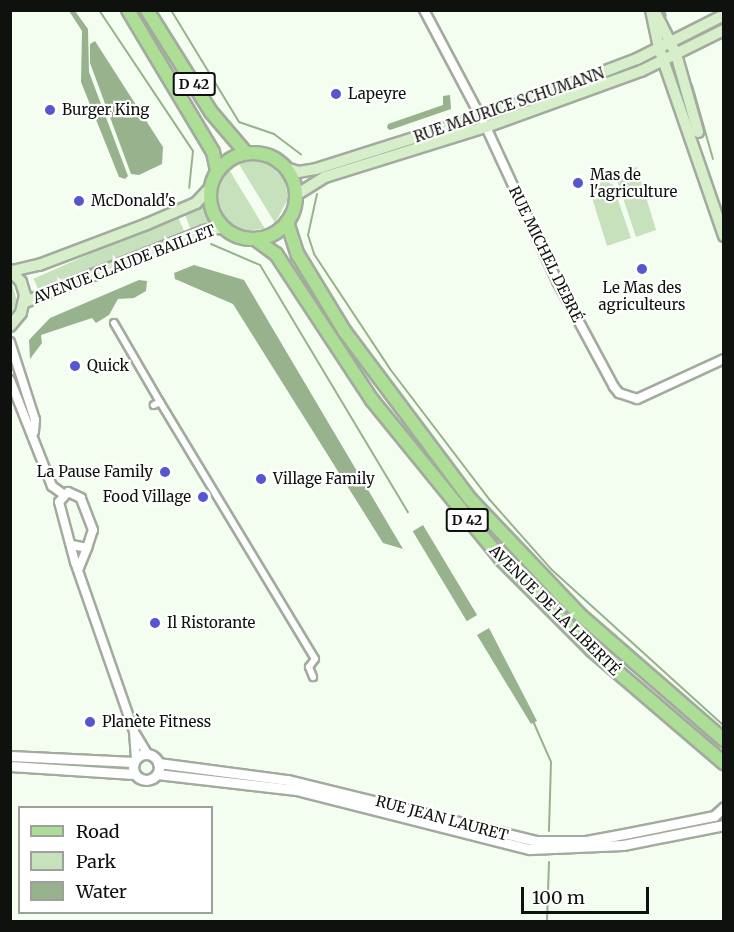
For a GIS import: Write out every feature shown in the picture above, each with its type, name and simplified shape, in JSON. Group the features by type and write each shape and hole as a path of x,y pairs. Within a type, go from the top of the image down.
{"main road":[{"name":"D 42","path":"128,10 213,152 217,171"},
{"name":"D 42","path":"147,10 211,112 246,153"},
{"path":"653,10 672,42 723,213"},
{"path":"653,10 659,48 723,236"},
{"name":"RUE MAURICE SCHUMANN","path":"286,168 298,172 316,169 480,117 659,48 723,15"},
{"name":"RUE MAURICE SCHUMANN","path":"296,195 325,177 486,127 664,60 723,30"},
{"path":"246,153 264,154 286,168 296,195 287,222 273,234 255,239 241,237 223,227 211,207 210,188 217,171 232,158 246,153"},
{"name":"AVENUE CLAUDE BAILLET","path":"11,271 39,265 147,224 196,203 210,188"},
{"name":"AVENUE DE LA LIBERTÉ","path":"287,222 298,255 345,332 470,499 580,615 723,740"},
{"name":"AVENUE CLAUDE BAILLET","path":"25,302 204,231 223,227"},
{"name":"AVENUE DE LA LIBERTÉ","path":"255,239 276,254 372,400 501,559 600,657 723,763"},
{"path":"10,326 25,302 23,287 11,271"}],"street":[{"name":"RUE MICHEL DEBRÉ","path":"424,10 486,127 557,281 619,393 637,399 723,359"},
{"path":"114,323 157,403 315,660 309,668 313,677"},
{"path":"10,342 35,420 34,432"},
{"path":"10,380 34,432 52,486 63,494 73,492 81,498 93,530 79,568"},
{"path":"10,765 134,774 145,780 157,774 158,763 148,755 134,731 79,568 59,502 63,494"},
{"path":"72,545 87,548"},
{"path":"134,731 134,774"},
{"path":"10,756 135,760 148,755"},
{"name":"RUE JEAN LAURET","path":"158,763 288,780 537,840 596,839 714,816 723,807"},
{"name":"RUE JEAN LAURET","path":"157,774 296,790 542,850 622,845 723,825"}],"green space":[{"path":"245,158 264,160 285,180 288,199 275,223 237,161"},
{"path":"227,166 265,229 239,231 225,221 219,206 215,207 215,185"},
{"path":"637,167 656,230 636,237 618,183 624,171"},
{"path":"601,178 613,185 631,238 607,246 589,188"},
{"path":"203,201 213,225 191,230 184,212"},
{"path":"177,215 185,233 42,297 34,279"},
{"path":"11,280 17,301 11,314"}],"water":[{"path":"69,11 75,11 88,29 89,72 128,176 125,179 119,177 81,82 82,31"},
{"path":"95,41 163,147 162,164 139,175 131,174 90,63 90,44"},
{"path":"450,95 451,109 390,130 387,128 388,124 443,105 443,96"},
{"path":"194,265 244,280 403,549 383,543 233,304 175,279 174,273"},
{"path":"139,280 147,281 146,291 134,298 118,299 109,315 96,323 92,318 41,335 42,343 30,359 29,340 50,318"},
{"path":"423,525 477,615 467,621 413,531"},
{"path":"489,628 537,721 531,724 477,635"}],"waterway":[{"path":"99,10 193,151 189,188"},
{"path":"171,10 239,122 274,134 301,154"},
{"path":"664,10 666,16"},
{"path":"692,85 713,159"},
{"path":"317,194 308,235 314,254 390,369 489,499 552,570 724,726"},
{"path":"211,244 260,265 408,512"},
{"path":"533,721 551,762 549,831"},
{"path":"547,922 549,862"}],"place":[{"name":"Lapeyre","path":"336,94"},
{"name":"Burger King","path":"50,110"},
{"name":"Mas de l'agriculture","path":"578,183"},
{"name":"McDonald's","path":"79,201"},
{"name":"Le Mas des agriculteurs","path":"642,269"},
{"name":"Quick","path":"75,366"},
{"name":"La Pause Family","path":"165,472"},
{"name":"Village Family","path":"261,479"},
{"name":"Food Village","path":"203,497"},
{"name":"Il Ristorante","path":"155,623"},
{"name":"Planète Fitness","path":"90,722"}]}
